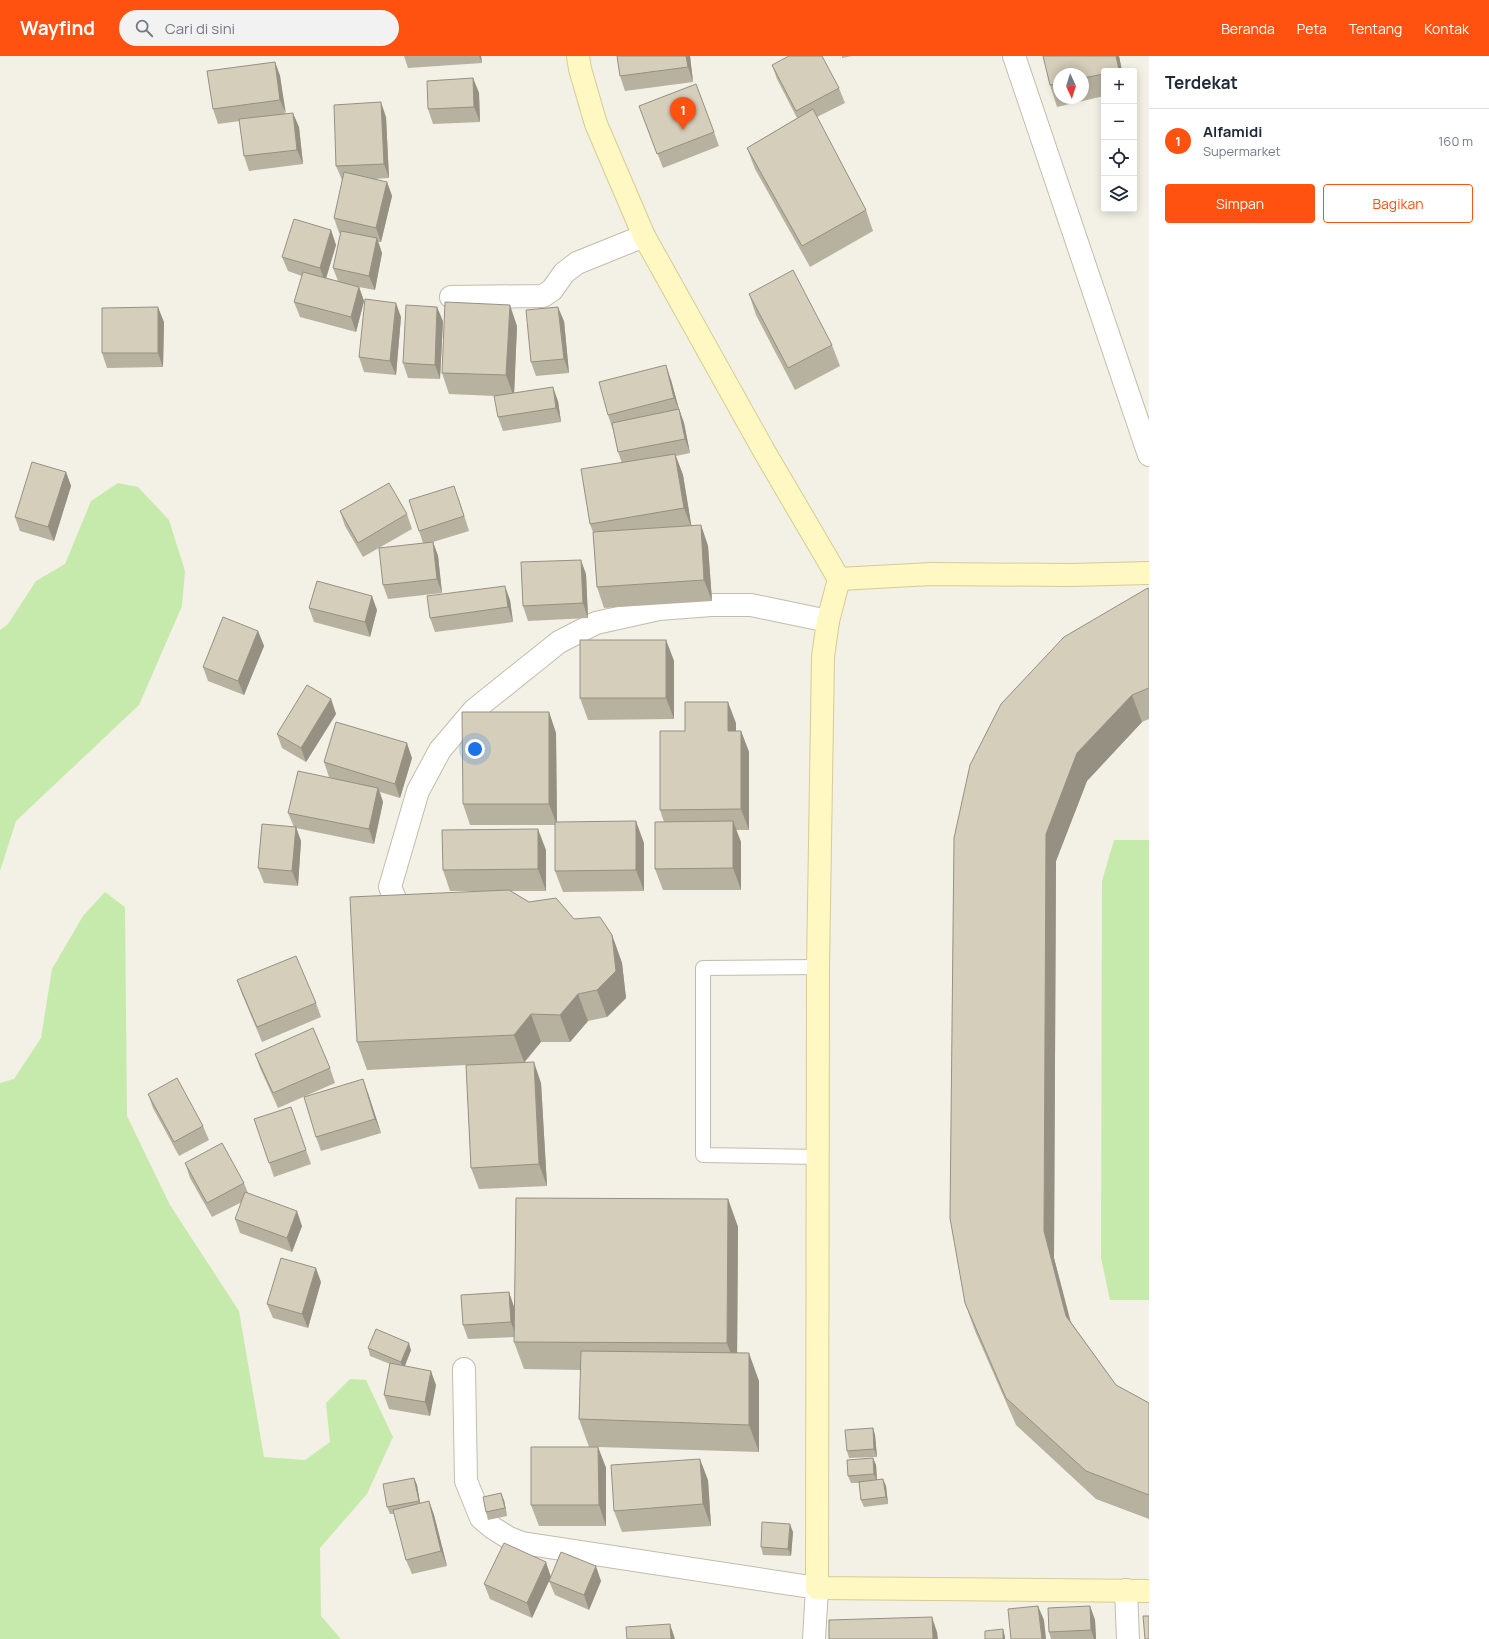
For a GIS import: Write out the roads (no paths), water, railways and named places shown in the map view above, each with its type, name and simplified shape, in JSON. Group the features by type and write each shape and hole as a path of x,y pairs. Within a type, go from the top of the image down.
{"street":[{"path":"578,56 580,69 596,124 644,236 764,451 839,579 828,621 823,657 818,967 817,1588 814,1639"},
{"path":"1014,56 1149,455"},
{"path":"451,297 543,296 552,290 564,273 577,263 644,236"},
{"path":"839,579 932,574 1070,575 1149,573"},
{"path":"396,901 390,887 418,791 440,750 474,710 559,642 596,623 659,609 711,605 751,606 828,621"},
{"path":"464,1369 466,1481 481,1518 509,1538 522,1543 817,1588 1149,1591"},
{"path":"1126,1590 1128,1639"}],"lane":[{"path":"818,967 703,968 704,1155 818,1157"}],"place":[{"name":"Alfamidi","path":"683,130"}]}
